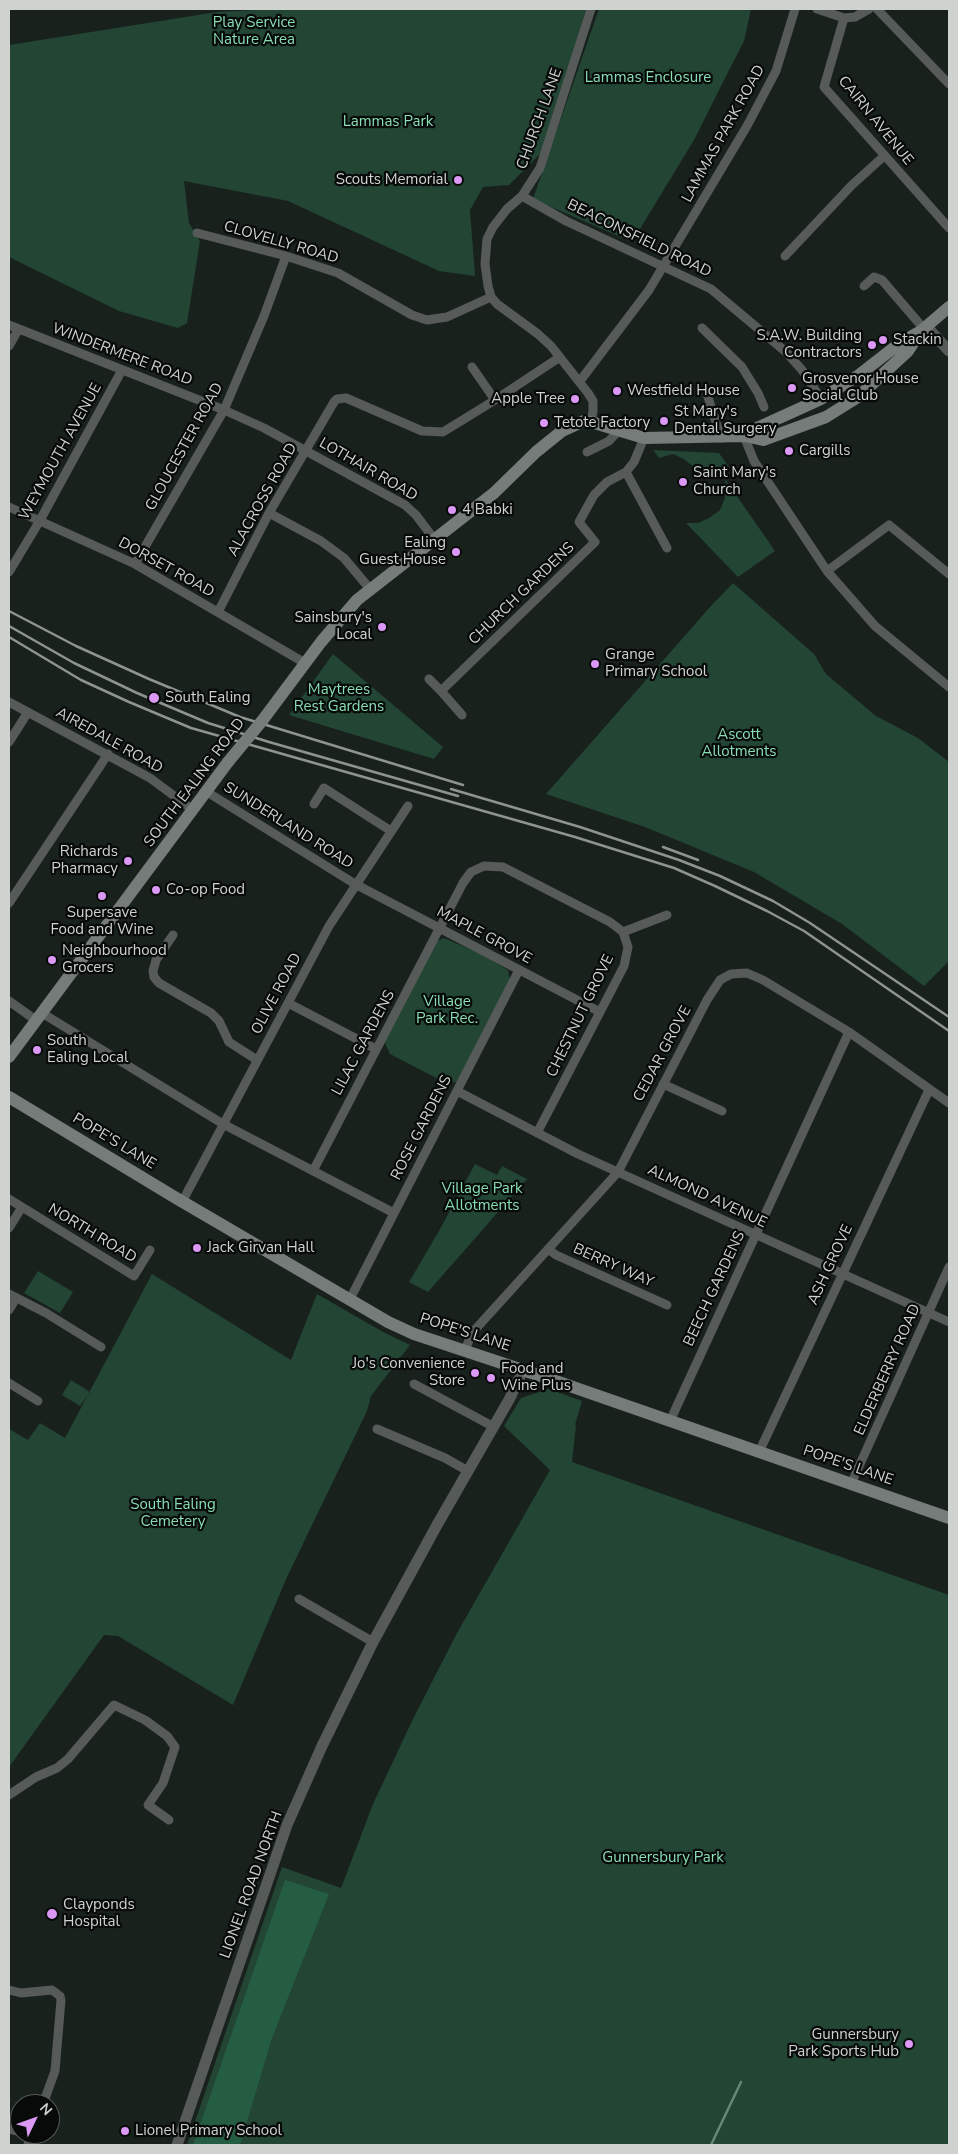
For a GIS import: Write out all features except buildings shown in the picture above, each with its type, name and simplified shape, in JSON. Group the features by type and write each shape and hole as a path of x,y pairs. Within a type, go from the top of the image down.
{"main road":[{"path":"744,436 757,428 767,415 821,400 859,375 900,343 924,329 949,307"},
{"path":"591,422 644,438 721,438 744,436 763,440 826,417 858,398 908,351 924,329"},
{"name":"SOUTH EALING ROAD","path":"9,1057 228,762 262,721 339,620 370,590 494,493 553,437 584,421 591,422"},
{"name":"POPE'S LANE","path":"9,1097 182,1202 388,1322 414,1334 949,1518"}],"street":[{"name":"CHURCH LANE","path":"491,297 485,264 487,239 497,220 522,196 540,168 591,9"},
{"name":"LAMMAS PARK ROAD","path":"580,381 649,290 747,126 776,71 796,9"},
{"path":"817,9 844,18 855,17 869,9"},
{"path":"877,9 949,84"},
{"name":"CAIRN AVENUE","path":"844,18 824,87 949,228"},
{"path":"785,256 852,185 884,156"},
{"name":"BEACONSFIELD ROAD","path":"522,196 566,221 711,289 786,352 802,370 821,400"},
{"name":"CLOVELLY ROAD","path":"197,233 286,256 338,273 412,315 427,320 447,317 491,297"},
{"name":"GLOUCESTER ROAD","path":"135,564 224,410 264,316 286,256"},
{"path":"864,286 874,277 882,280 924,329 949,351"},
{"path":"491,297 497,304 538,334 580,381 593,401 594,411 591,422"},
{"name":"WINDERMERE ROAD","path":"9,325 224,410 306,450"},
{"path":"702,328 742,367 758,393 767,415"},
{"path":"9,346 18,330"},
{"path":"472,368 495,400 560,357"},
{"name":"WEYMOUTH AVENUE","path":"9,572 39,522 122,370"},
{"path":"707,394 721,438"},
{"name":"ALACROSS ROAD","path":"218,612 269,513 334,402 342,397 346,398 422,431 435,433 443,432 495,400"},
{"path":"587,452 609,441 619,430"},
{"path":"744,436 754,461 827,571 875,626 949,687"},
{"path":"644,438 634,462 626,472 667,548"},
{"name":"LOTHAIR ROAD","path":"306,450 405,505 416,515 434,539"},
{"name":"CHURCH GARDENS","path":"440,691 595,542 579,522 594,495 607,482 626,472"},
{"name":"DORSET ROAD","path":"9,507 135,564 305,663"},
{"path":"269,513 321,541 344,558 370,590"},
{"path":"827,571 889,525 949,574"},
{"path":"429,679 462,715"},
{"name":"AIREDALE ROAD","path":"9,702 150,778 192,810"},
{"path":"9,742 28,712"},
{"path":"9,903 108,754"},
{"path":"314,804 324,788 391,831"},
{"name":"SUNDERLAND ROAD","path":"207,792 355,884"},
{"name":"OLIVE ROAD","path":"182,1202 329,926 408,806"},
{"path":"439,928 471,872 477,868 491,865 503,867 511,871 610,922 623,932 667,915"},
{"name":"MAPLE GROVE","path":"355,884 600,1012"},
{"name":"LILAC GARDENS","path":"313,1171 439,928"},
{"name":"CHESTNUT GROVE","path":"537,1133 624,966 628,947 623,932"},
{"path":"173,935 156,960 153,971 154,977 159,983 211,1014 219,1021 229,1042 257,1060"},
{"name":"ROSE GARDENS","path":"350,1299 519,970"},
{"name":"CEDAR GROVE","path":"465,1350 472,1333 618,1172 707,1000 720,980 731,974 748,973 764,980 849,1032 929,1090 949,1102"},
{"path":"9,1001 40,1017 224,1124 394,1213"},
{"path":"288,1003 376,1050"},
{"name":"BEECH GARDENS","path":"670,1421 849,1032"},
{"path":"662,1084 722,1110"},
{"name":"ASH GROVE","path":"759,1452 929,1090"},
{"name":"ALMOND AVENUE","path":"456,1091 618,1172 949,1322"},
{"name":"NORTH ROAD","path":"9,1199 134,1276 150,1250"},
{"path":"9,1228 22,1207"},
{"name":"BERRY WAY","path":"548,1249 556,1256 667,1305"},
{"name":"ELDERBERRY ROAD","path":"851,1484 949,1267"},
{"path":"9,1310 12,1296 46,1313 101,1347"},
{"name":"LIONEL ROAD NORTH","path":"177,2145 288,1825 338,1710 373,1642 494,1427 523,1370"},
{"path":"9,1383 38,1401"},
{"path":"414,1384 494,1427"},
{"path":"377,1428 468,1471"},
{"path":"299,1599 373,1642"},
{"path":"9,1796 36,1777 58,1768 80,1746 106,1712 114,1705 145,1720 167,1736 175,1747 163,1782 148,1805 169,1820"},
{"path":"9,1990 21,1993 52,1990 60,1996 55,2071 47,2094"}],"green space":[{"name":"Lammas Park","path":"275,9 586,9 560,97 540,154 509,185 483,187 470,210 475,276 439,271 288,201 184,181 189,223 200,241 187,323 178,328 119,311 9,257 9,45 217,12"},
{"name":"Lammas Enclosure","path":"599,9 751,9 744,41 694,140 632,242 533,199"},
{"path":"653,450 719,453 729,467 722,474 714,470 706,477 684,459 673,454 659,458"},
{"path":"725,479 775,551 738,577 686,523 698,523 720,510 725,498"},
{"name":"Ascott Allotments","path":"733,583 814,654 826,674 876,716 918,738 949,762 949,961 924,986 842,924 754,872 645,827 546,794"},
{"name":"Maytrees Rest Gardens","path":"333,654 443,747 434,759 289,715"},
{"name":"Village Park Rec.","path":"444,938 479,953 508,970 510,980 458,1082 446,1083 390,1054 384,1041 434,942"},
{"name":"Village Park Allotments","path":"475,1164 497,1175 502,1166 527,1179 428,1292 409,1282"},
{"path":"38,1271 73,1292 60,1313 24,1293"},
{"name":"South Ealing Cemetery","path":"152,1274 291,1360 317,1294 383,1332 410,1345 371,1396 367,1411 287,1577 233,1705 118,1636 104,1635 9,1767 9,1429 28,1440 40,1423 65,1438"},
{"path":"71,1380 90,1392 80,1406 62,1395"},
{"name":"Gunnersbury Park","path":"549,1389 582,1401 575,1425 572,1462 949,1595 949,2145 187,2145 282,1867 341,1888 373,1804 413,1719 457,1633 550,1470 504,1426 521,1398"},
{"path":"285,1880 329,1894 272,2038 240,2145 193,2145"}],"waterway":[{"path":"711,2145 741,2082"}],"railway":[{"path":"9,611 76,646 240,717 463,785"},
{"path":"9,626 74,663 137,693 208,723 458,796"},
{"path":"9,637 81,680 191,728 575,837 674,868 767,911 804,931 949,1031"},
{"path":"451,789 580,827 679,860 720,876 773,901 810,923 949,1017"},
{"path":"663,847 698,860"}],"place":[{"name":"Scouts Memorial","path":"458,180"},
{"name":"Stackin","path":"883,340"},
{"name":"S.A.W. Building Contractors","path":"872,345"},
{"name":"Grosvenor House Social Club","path":"792,388"},
{"name":"Westfield House","path":"617,391"},
{"name":"Apple Tree","path":"575,399"},
{"name":"St Mary's Dental Surgery","path":"664,421"},
{"name":"Tetote Factory","path":"544,423"},
{"name":"Cargills","path":"789,451"},
{"name":"Saint Mary's Church","path":"683,482"},
{"name":"4 Babki","path":"452,510"},
{"name":"Ealing Guest House","path":"456,552"},
{"name":"Sainsbury's Local","path":"382,627"},
{"name":"Grange Primary School","path":"595,664"},
{"name":"South Ealing","path":"154,698"},
{"name":"Richards Pharmacy","path":"128,861"},
{"name":"Co-op Food","path":"156,890"},
{"name":"Supersave Food and Wine","path":"102,896"},
{"name":"Neighbourhood Grocers","path":"52,960"},
{"name":"South Ealing Local","path":"37,1050"},
{"name":"Jack Girvan Hall","path":"197,1248"},
{"name":"Jo's Convenience Store","path":"475,1373"},
{"name":"Food and Wine Plus","path":"491,1378"},
{"name":"Clayponds Hospital","path":"52,1914"},
{"name":"Gunnersbury Park Sports Hub","path":"909,2044"},
{"name":"Lionel Primary School","path":"125,2131"}],"park label":[{"name":"Play Service Nature Area","path":"254,32"}]}
